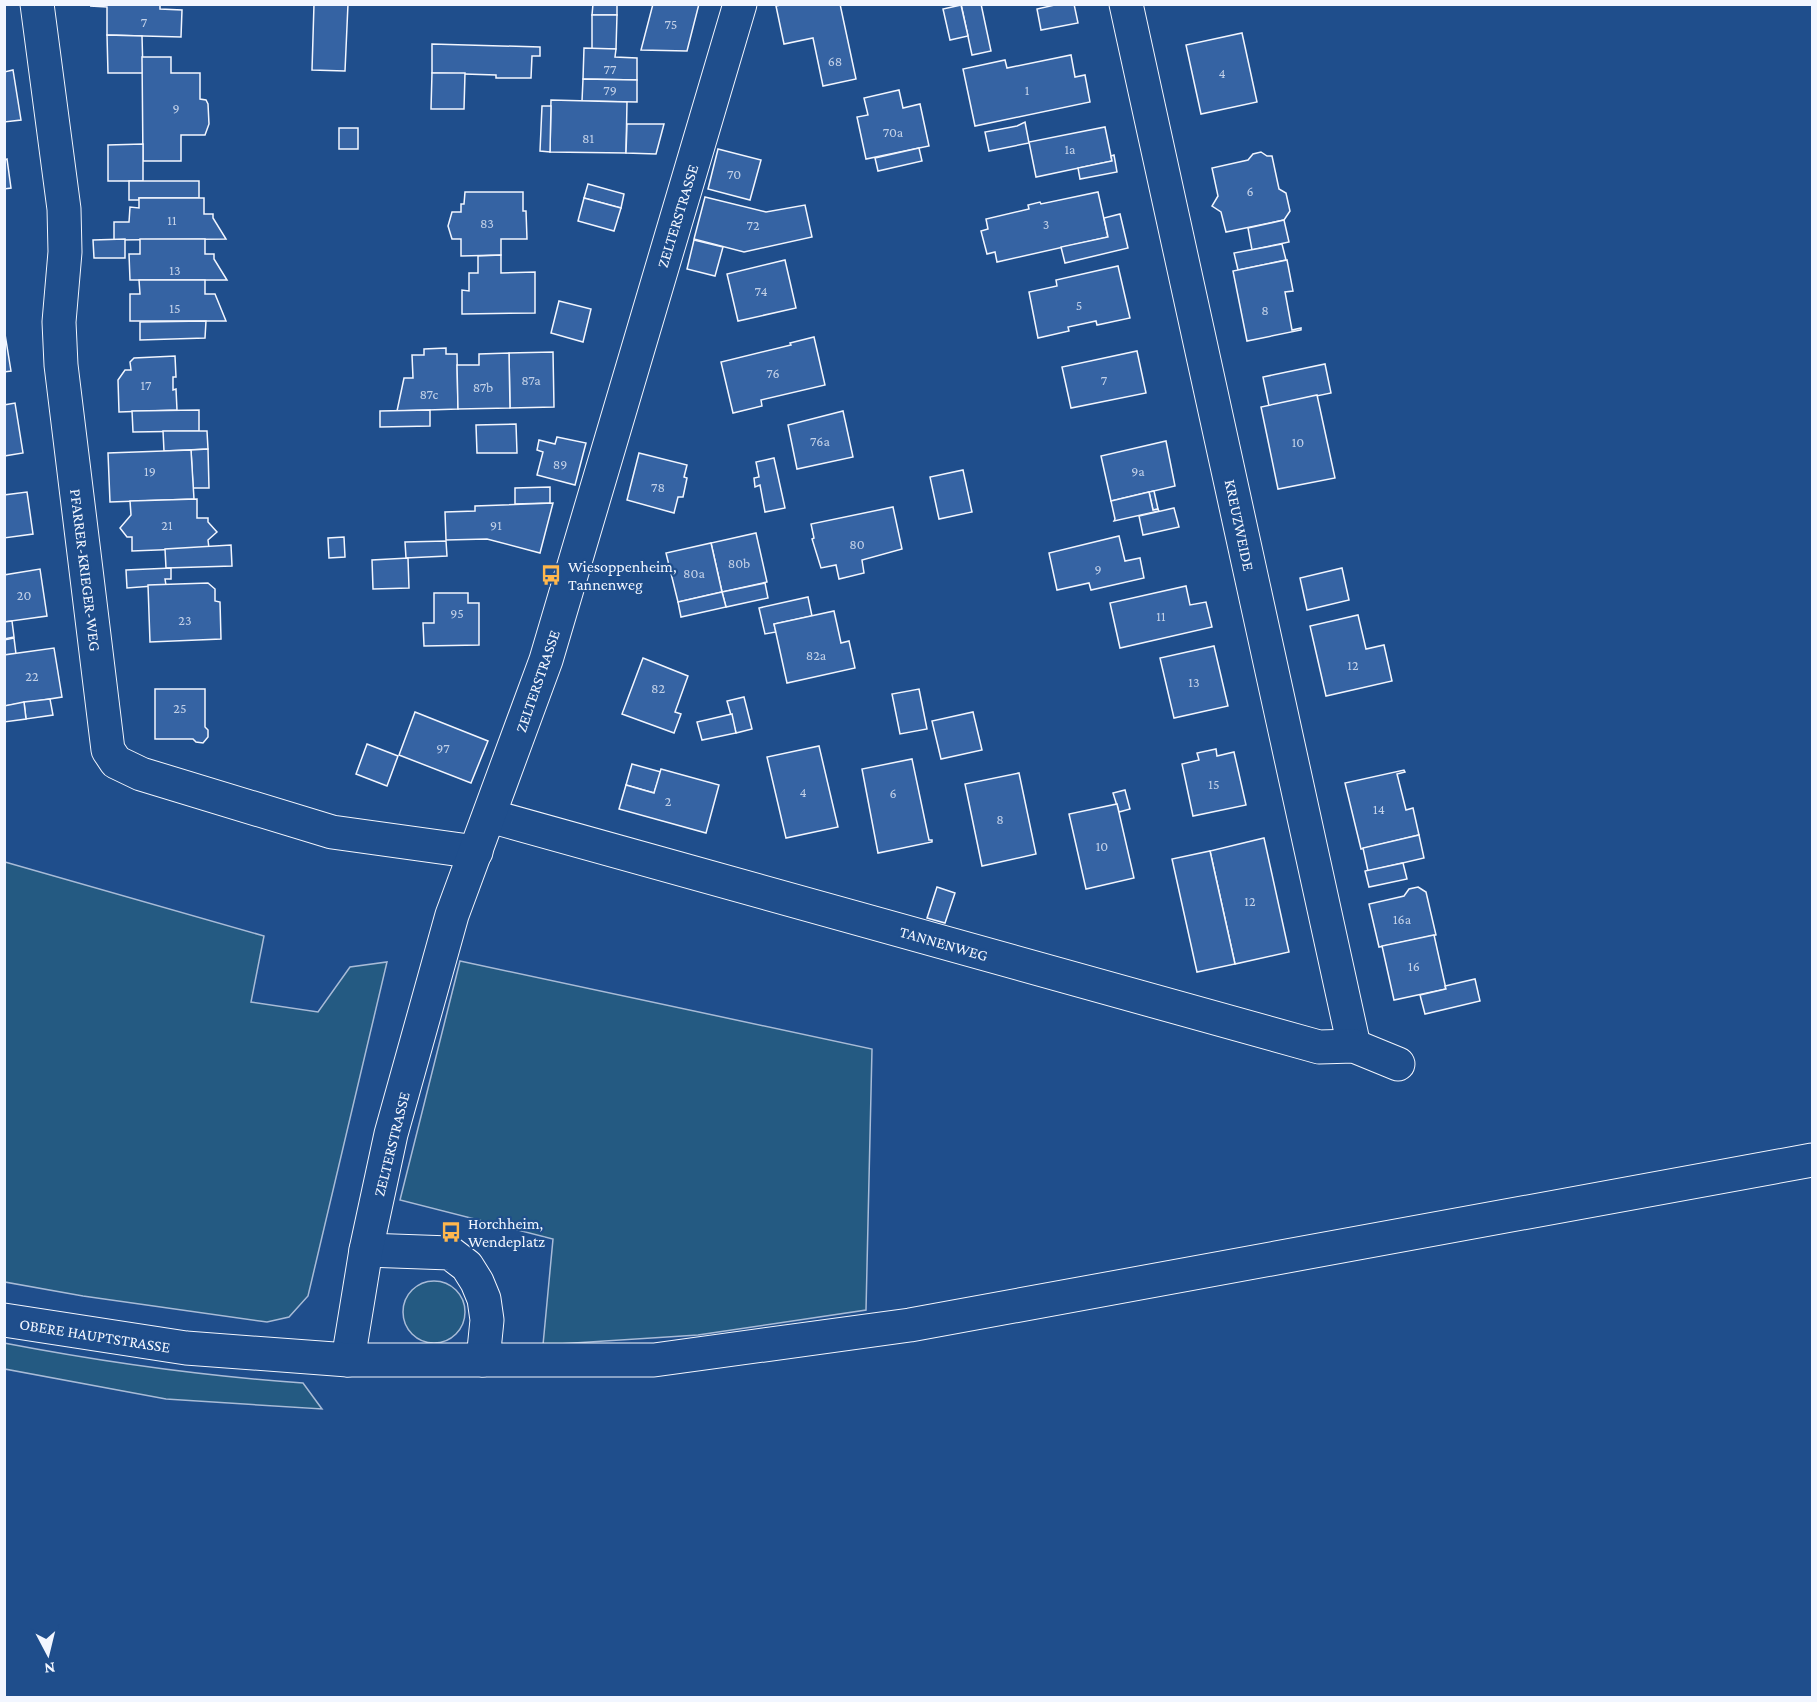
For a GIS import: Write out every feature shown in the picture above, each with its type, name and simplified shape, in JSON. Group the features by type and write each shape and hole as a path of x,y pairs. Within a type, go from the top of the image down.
{"street":[{"name":"PFARRER-KRIEGER-WEG","path":"37,4 64,209 65,252 59,322 61,365 108,750 116,762 141,774 332,832 476,852"},
{"name":"ZELTERSTRASSE","path":"348,1360 366,1250 391,1134 452,915 546,660 740,4"},
{"name":"KREUZWEIDE","path":"1126,4 1354,1046"},
{"name":"TANNENWEG","path":"490,816 1320,1047 1354,1046 1398,1064"},
{"name":"OBERE HAUPTSTRASSE","path":"4,1320 186,1348 348,1360 654,1360 910,1325 1812,1160"},
{"path":"366,1250 450,1252 467,1266 484,1299 487,1320 483,1360"}],"shaded area":[{"path":"5,862 264,936 251,1002 318,1012 350,967 387,962 308,1296 289,1317 267,1322 83,1296 5,1282"},
{"path":"460,961 872,1049 866,1310 698,1335 543,1345 553,1239 400,1200"},
{"path":"434,1281 456,1290 465,1312 456,1334 434,1343 412,1334 403,1312 412,1290"},
{"path":"4,1343 153,1368 303,1383 322,1409 166,1399 5,1369"}],"building":[{"path":"92,4 160,4 160,9 182,10 181,37 107,35 107,7 91,6"},
{"path":"314,4 348,4 345,71 312,70"},
{"path":"593,4 617,4 617,15 592,15"},
{"path":"653,4 699,4 687,51 641,50"},
{"path":"840,4 856,79 823,86 813,38 784,44 776,6"},
{"path":"961,4 981,4 991,51 972,55"},
{"path":"1059,4 1074,4 1078,23 1041,30 1037,9"},
{"path":"961,5 968,36 950,40 943,9"},
{"path":"592,15 617,15 616,49 592,49"},
{"path":"1242,33 1257,102 1201,114 1186,45"},
{"path":"107,35 142,36 143,73 108,73"},
{"path":"432,44 540,47 540,56 532,56 531,78 432,73"},
{"path":"584,48 616,49 615,57 637,58 637,80 583,79"},
{"path":"1071,55 1075,77 1085,75 1090,102 975,126 963,69 1005,60 1007,68"},
{"path":"142,57 171,57 171,73 200,73 200,99 206,100 208,104 209,124 205,135 181,135 181,161 143,161"},
{"path":"13,70 21,120 4,122 4,72"},
{"path":"432,73 465,73 464,109 431,109"},
{"path":"583,79 637,80 637,102 582,101"},
{"path":"899,90 903,108 920,104 929,146 866,159 857,117 868,115 864,98"},
{"path":"551,100 627,102 626,153 550,152"},
{"path":"542,106 551,106 550,152 540,151"},
{"path":"1025,122 1029,143 989,151 985,132 1017,126"},
{"path":"627,124 664,124 656,154 626,153"},
{"path":"1105,127 1112,161 1036,177 1029,142"},
{"path":"339,128 358,128 358,149 339,149"},
{"path":"143,144 143,181 108,181 108,145"},
{"path":"919,148 922,161 878,171 875,158"},
{"path":"718,149 761,160 750,200 708,189"},
{"path":"1261,152 1272,156 1279,189 1286,193 1290,211 1284,220 1226,232 1221,212 1212,206 1218,196 1212,168 1248,160 1253,154"},
{"path":"1114,155 1117,172 1080,179 1078,168 1112,161 1111,156"},
{"path":"7,159 11,188 4,189 4,160"},
{"path":"129,181 199,181 199,198 129,200"},
{"path":"588,184 624,194 621,208 584,198"},
{"path":"465,192 523,192 527,239 501,239 501,255 461,256 461,239 452,239 448,226 452,212 461,212"},
{"path":"1098,192 1108,237 997,262 995,252 987,254 981,231 988,229 986,219 1029,209 1028,205 1040,202 1041,204"},
{"path":"705,197 766,212 805,205 812,237 744,252 694,239"},
{"path":"139,198 204,198 204,214 213,214 213,218 226,239 114,240 114,222 129,222 130,207 139,208"},
{"path":"584,198 621,208 614,231 578,221"},
{"path":"1120,214 1128,248 1065,263 1061,247 1108,237 1104,218"},
{"path":"1284,220 1289,242 1252,250 1248,228"},
{"path":"125,239 125,258 94,258 93,240"},
{"path":"140,239 205,239 205,254 214,254 214,259 227,280 130,280 129,254 140,254"},
{"path":"694,240 723,247 715,276 687,269"},
{"path":"1282,244 1286,260 1238,270 1234,253"},
{"path":"501,255 501,273 535,272 535,313 462,314 462,290 469,291 469,273 478,273 478,256"},
{"path":"785,260 796,308 738,321 727,274"},
{"path":"1287,260 1293,291 1285,292 1292,330 1301,328 1301,330 1247,341 1233,271"},
{"path":"1118,266 1130,318 1097,325 1096,321 1068,327 1069,331 1038,338 1029,292 1057,286 1056,280"},
{"path":"139,280 205,280 205,294 215,294 226,321 130,321 130,294 140,294"},
{"path":"559,301 591,309 583,342 551,333"},
{"path":"206,321 205,338 140,340 140,322"},
{"path":"4,328 11,371 4,372"},
{"path":"814,337 825,385 761,400 762,406 733,413 721,362"},
{"path":"446,348 446,354 457,354 458,409 397,411 404,378 413,378 412,355 424,355 424,349"},
{"path":"1137,351 1146,393 1071,408 1062,367"},
{"path":"553,352 554,407 510,408 509,353"},
{"path":"509,353 510,408 458,409 457,365 479,365 479,354"},
{"path":"175,356 176,377 173,377 173,390 176,389 177,410 119,412 118,380 125,370 131,370 130,362 134,358"},
{"path":"1325,364 1331,393 1269,406 1263,377"},
{"path":"1317,395 1335,478 1278,489 1261,407"},
{"path":"15,403 23,453 4,456 4,405"},
{"path":"199,410 199,431 133,432 132,411"},
{"path":"430,410 430,426 380,427 380,411"},
{"path":"843,411 853,457 797,469 788,425"},
{"path":"516,424 517,453 477,453 476,425"},
{"path":"163,431 207,431 208,449 164,451"},
{"path":"557,437 586,443 575,485 537,475 543,452 537,450 539,440 555,444"},
{"path":"1166,441 1175,486 1111,501 1101,456"},
{"path":"208,449 209,488 193,488 191,450"},
{"path":"191,450 194,499 110,502 108,453"},
{"path":"639,453 687,465 683,497 678,497 674,513 627,500"},
{"path":"774,458 785,508 765,512 760,485 755,487 754,478 759,477 756,462"},
{"path":"963,470 972,512 939,519 930,477"},
{"path":"550,487 550,503 515,504 515,488"},
{"path":"1154,491 1158,509 1153,510 1149,492"},
{"path":"27,492 33,534 4,538 4,495"},
{"path":"1149,492 1153,510 1158,509 1159,511 1114,521 1111,501"},
{"path":"197,499 197,518 208,518 208,522 217,532 208,540 209,548 132,551 132,537 127,537 120,528 131,515 130,501"},
{"path":"553,503 540,553 487,539 446,540 445,512 475,511 475,506"},
{"path":"893,507 902,549 862,560 864,573 839,579 836,565 821,568 812,539 814,538 811,524"},
{"path":"1174,508 1179,527 1143,535 1139,516"},
{"path":"756,533 767,582 722,592 711,543"},
{"path":"1119,536 1125,561 1140,558 1144,578 1091,590 1089,583 1057,590 1049,553"},
{"path":"344,537 345,557 329,558 328,538"},
{"path":"446,541 447,556 406,558 405,542"},
{"path":"711,543 722,592 678,602 666,553"},
{"path":"231,545 232,566 166,568 165,549"},
{"path":"408,558 409,588 373,589 372,560"},
{"path":"171,568 171,579 165,579 166,585 127,588 126,570"},
{"path":"1342,568 1349,600 1307,610 1300,578"},
{"path":"40,569 47,616 4,622 4,575"},
{"path":"208,583 215,589 215,601 220,602 221,639 150,642 148,585"},
{"path":"765,583 768,598 726,607 722,592"},
{"path":"1186,586 1190,605 1206,602 1212,627 1120,648 1110,603"},
{"path":"722,592 726,607 681,617 678,602"},
{"path":"434,593 468,593 468,603 479,603 479,645 424,646 423,623 434,623"},
{"path":"808,597 812,616 774,624 776,632 765,634 759,608"},
{"path":"834,611 841,643 849,641 855,668 787,683 774,624"},
{"path":"1358,615 1366,649 1384,645 1392,681 1326,696 1310,626"},
{"path":"12,621 14,637 4,639 4,622"},
{"path":"14,638 16,654 4,655 4,640"},
{"path":"1214,646 1228,706 1174,718 1160,658"},
{"path":"54,648 62,697 4,706 4,655"},
{"path":"643,658 688,676 675,712 681,714 674,733 622,714"},
{"path":"155,689 205,689 205,727 208,730 208,737 203,743 193,739 155,739"},
{"path":"919,689 927,729 900,734 892,694"},
{"path":"744,697 752,729 736,733 727,701"},
{"path":"50,699 53,715 26,719 24,702"},
{"path":"24,702 26,719 4,722 4,706"},
{"path":"415,712 488,741 471,783 399,755"},
{"path":"973,712 982,750 941,759 932,721"},
{"path":"732,714 736,733 702,740 697,722"},
{"path":"367,744 398,756 387,786 356,774"},
{"path":"819,746 838,827 786,838 767,757"},
{"path":"1216,749 1217,756 1234,752 1246,805 1193,816 1182,764 1199,760 1197,753"},
{"path":"912,759 929,840 932,842 878,853 862,769"},
{"path":"632,764 661,772 654,793 626,785"},
{"path":"661,769 719,785 706,833 619,809 626,785 654,793"},
{"path":"1404,770 1405,772 1397,774 1406,810 1413,808 1419,835 1361,849 1345,783"},
{"path":"1019,773 1036,854 982,866 965,784"},
{"path":"1125,790 1130,809 1119,812 1113,793"},
{"path":"1117,804 1134,878 1086,889 1069,814"},
{"path":"1419,835 1424,858 1368,871 1363,848"},
{"path":"1264,838 1289,952 1235,964 1210,851"},
{"path":"1210,851 1235,964 1197,972 1172,859"},
{"path":"1403,863 1407,879 1369,887 1365,871"},
{"path":"937,887 955,893 945,923 927,918"},
{"path":"1418,887 1426,892 1436,935 1379,947 1369,904 1404,896 1409,889"},
{"path":"1434,935 1446,989 1394,1000 1382,946"},
{"path":"1475,979 1480,1001 1425,1014 1420,995"}],"place":[{"name":"Wiesoppenheim, Tannenweg","path":"551,575"},
{"name":"Horchheim, Wendeplatz","path":"451,1232"}]}
